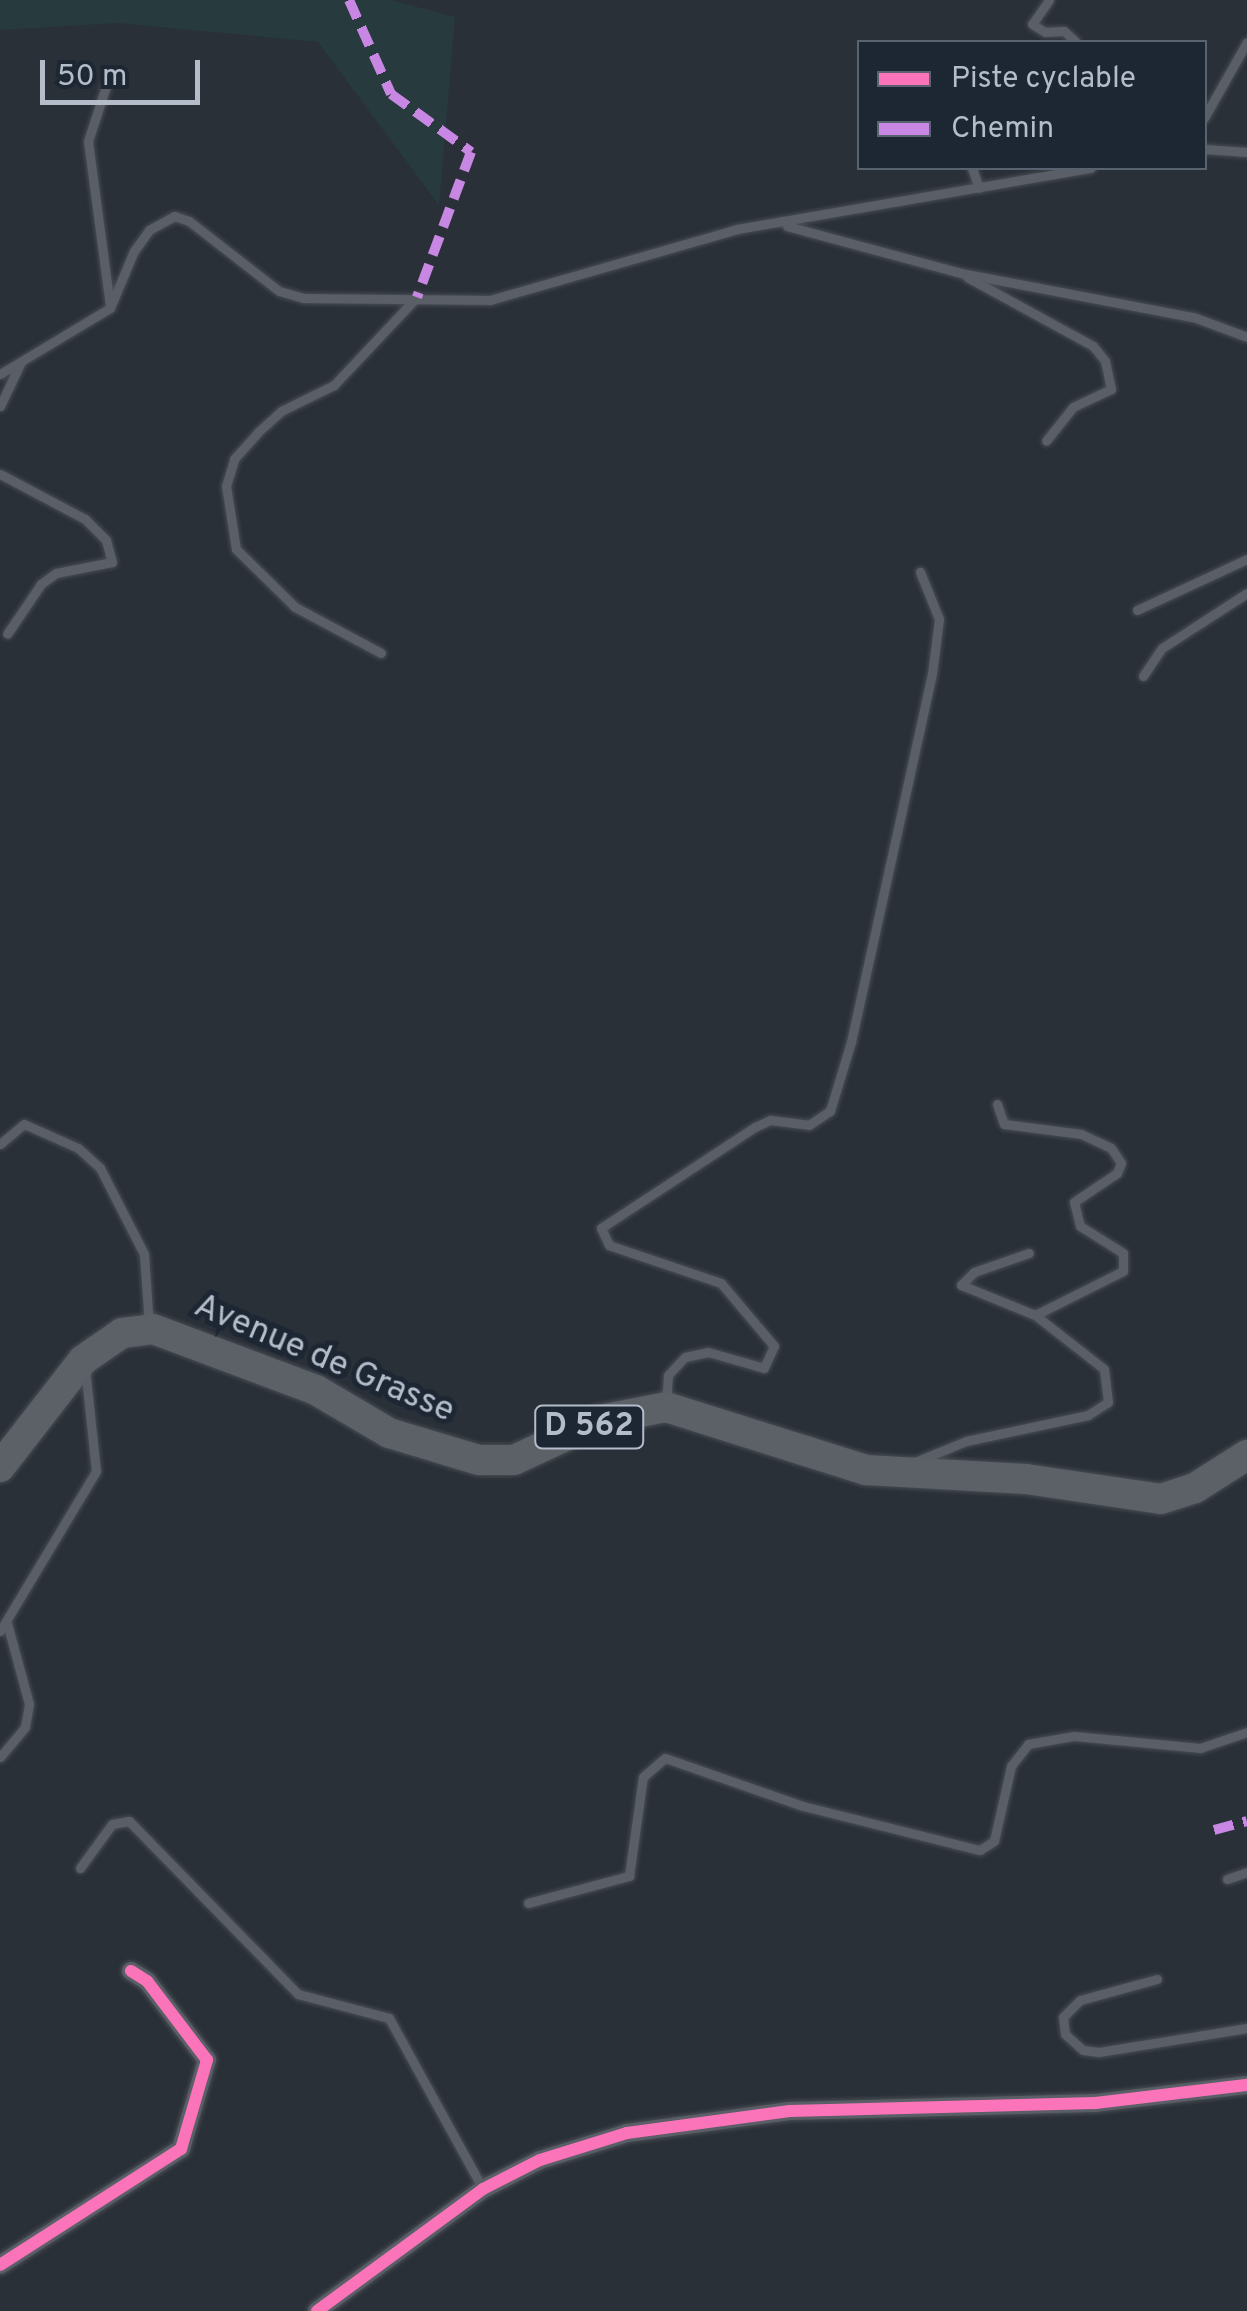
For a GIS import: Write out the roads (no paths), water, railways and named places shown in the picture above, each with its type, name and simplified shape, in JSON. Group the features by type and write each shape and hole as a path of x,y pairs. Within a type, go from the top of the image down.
{"main road":[{"name":"Avenue de Grasse","path":"0,1468 83,1360 122,1333 149,1329 316,1390 389,1433 479,1460 514,1460 600,1420 666,1407 808,1454 894,1472 1026,1479 1160,1500 1195,1488 1247,1455"}],"street":[{"path":"0,2265 181,2150 208,2060 147,1981 131,1971"},
{"path":"317,2311 483,2189 540,2160 664,2128 790,2111 1096,2103 1247,2085"}],"lane":[{"path":"1048,0 1032,24 1046,32 1064,30 1074,40"},
{"path":"1207,113 1247,42"},
{"path":"106,83 88,141 110,308"},
{"path":"1207,149 1247,152"},
{"path":"973,170 979,188"},
{"path":"0,374 110,308 141,241 174,216 189,221 278,291 337,300 490,300 736,230 784,226 1080,170"},
{"path":"784,226 961,273 1231,327 1247,335"},
{"path":"961,273 1093,346 1106,361 1111,389 1073,407 1046,441"},
{"path":"381,653 295,608 236,549 226,486 234,459 258,432 281,411 334,385 416,297"},
{"path":"0,406 21,362"},
{"path":"0,474 84,519 106,540 112,562 56,573 41,584 8,634"},
{"path":"1137,610 1247,559"},
{"path":"666,1407 668,1374 685,1357 708,1352 764,1368 774,1346 721,1283 610,1245 600,1228 755,1127 770,1120 809,1125 830,1111 852,1042 932,674 939,619 920,572"},
{"path":"1143,676 1162,648 1247,594"},
{"path":"998,1104 1004,1124 1082,1134 1111,1148 1120,1164 1117,1173 1074,1202 1080,1226 1123,1253 1123,1271 1035,1315"},
{"path":"0,1144 24,1124 78,1148 100,1168 144,1254 149,1329"},
{"path":"894,1472 966,1441 1100,1410 1111,1388 1104,1369 1035,1315 962,1286 974,1272 1029,1253"},
{"path":"0,1757 25,1727 29,1704 3,1627 96,1471 83,1360"},
{"path":"528,1903 629,1876 643,1777 664,1758 802,1806 980,1850 994,1841 1011,1766 1028,1744 1074,1736 1200,1748 1247,1732"},
{"path":"80,1868 112,1824 129,1821 298,1994 388,2018 483,2189"},
{"path":"1227,1879 1247,1872"},
{"path":"1158,1978 1080,2000 1063,2016 1065,2034 1083,2050 1100,2052 1247,2028"}]}
